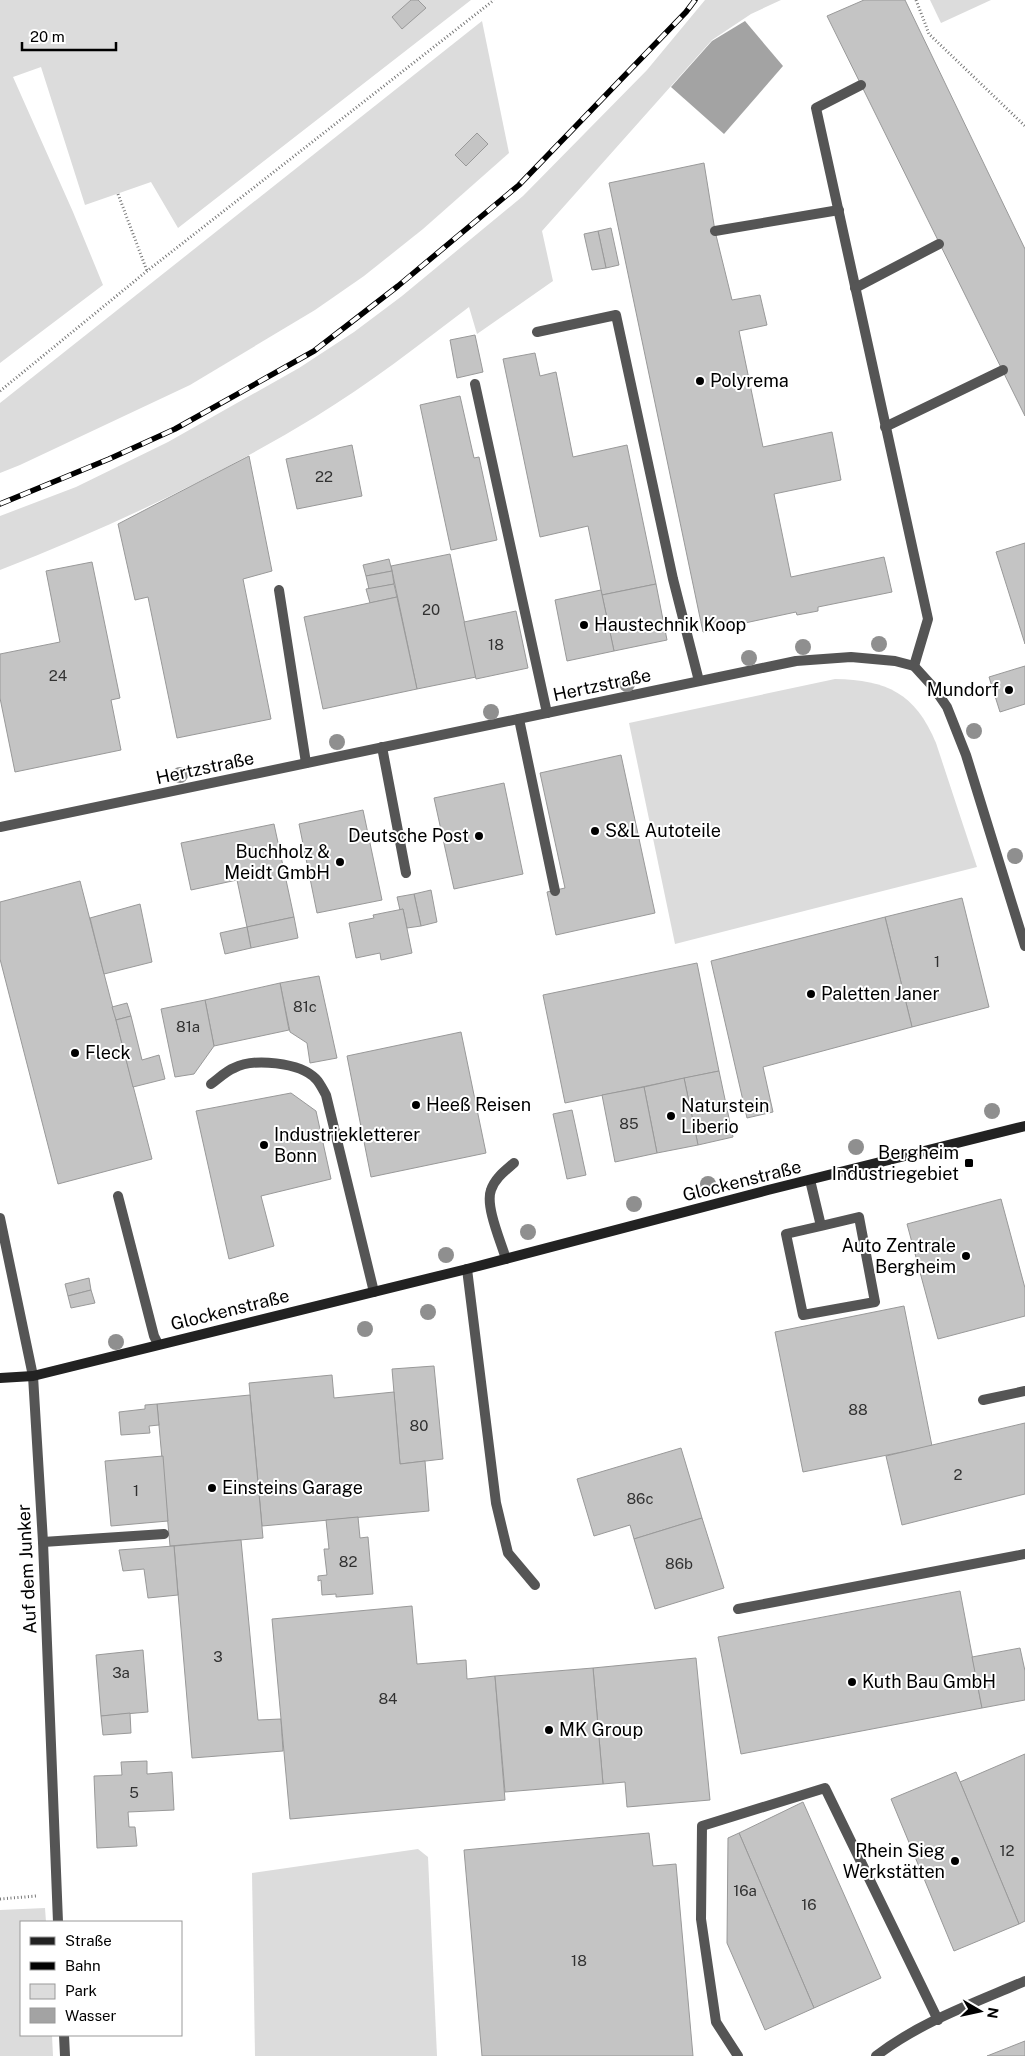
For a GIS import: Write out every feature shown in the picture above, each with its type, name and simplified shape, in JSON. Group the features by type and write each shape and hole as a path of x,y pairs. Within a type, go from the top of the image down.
{"street":[{"path":"861,85 816,108 928,619 914,666 934,688 947,707 963,747 1025,946"},
{"path":"715,231 839,210"},
{"path":"855,288 939,244"},
{"path":"537,332 616,315 673,579 699,681"},
{"path":"885,427 1003,370"},
{"path":"475,384 547,713"},
{"path":"278,590 306,763"},
{"name":"Hertzstraße","path":"0,827 796,661 851,657 895,661 914,666"},
{"path":"520,718 555,891"},
{"path":"382,747 406,873"},
{"path":"211,1084 234,1067 262,1063 300,1068 315,1078 326,1096 374,1292"},
{"name":"Glockenstraße","path":"0,1378 33,1376 467,1270 1025,1126"},
{"path":"506,1259 491,1210 490,1191 498,1177 514,1163"},
{"path":"810,1180 821,1226"},
{"path":"118,1196 154,1336 158,1344"},
{"path":"859,1217 875,1302 803,1315 786,1234 821,1226 859,1217"},
{"name":"Auf dem Junker","path":"0,1218 33,1376 58,1921"},
{"path":"467,1270 496,1503 508,1553 535,1586"},
{"path":"983,1400 1025,1391"},
{"path":"42,1542 164,1534"},
{"path":"738,1609 1025,1554"},
{"path":"738,2056 716,2022 701,1919 702,1826 825,1788 938,2020"},
{"path":"876,2056 899,2039 1025,1981"},
{"path":"64,2036 65,2056"}],"path":[{"path":"0,391 147,271 494,0"},
{"path":"916,0 930,34 1025,126"},
{"path":"118,194 147,271"},
{"path":"0,1899 56,1895"}],"green space":[{"path":"0,0 471,0 178,228 151,182 85,205 41,67 13,77 103,285 0,363"},
{"path":"705,0 781,0 751,14 712,40 542,231 553,281 477,334 469,307 355,391 278,439 201,481 121,519 0,570 0,516 76,487 168,442 299,368 354,332 402,296 523,196 647,70"},
{"path":"930,0 991,0 941,23"},
{"path":"482,21 509,153 423,229 364,276 315,310 190,385 0,473 0,403"},
{"path":"835,679 870,682 884,687 909,701 919,712 936,743 977,867 675,944 629,723"},
{"path":"418,1849 428,1857 437,2056 255,2056 252,1873"},
{"path":"45,1908 46,1921 20,1921 20,2036 52,2036 53,2056 0,2056 0,1910"}],"water":[{"path":"745,21 783,66 724,134 671,87 712,41"}],"building":[{"path":"411,0 418,0 426,8 402,29 392,17"},
{"path":"864,0 905,0 1025,249 1025,416 827,16"},
{"path":"477,133 488,144 466,166 455,155"},
{"name":"Polyrema","path":"704,163 715,231 732,300 760,295 767,325 739,331 763,447 832,432 841,480 774,494 791,577 884,557 892,592 818,607 818,611 797,615 796,612 703,632 609,183"},
{"path":"611,228 619,265 606,268 598,231"},
{"path":"598,231 606,268 592,270 584,234"},
{"path":"475,335 483,372 457,378 450,340"},
{"path":"535,353 540,376 556,372 573,457 627,445 656,584 602,595 588,526 540,537 503,359"},
{"path":"460,396 474,458 479,457 497,540 451,550 420,405"},
{"path":"352,445 362,496 297,509 286,459"},
{"path":"249,456 272,571 243,579 271,719 177,738 148,597 135,600 118,524"},
{"path":"1025,543 1025,644 996,552"},
{"path":"450,554 476,677 417,689 391,566"},
{"path":"389,559 392,571 366,576 363,565"},
{"path":"92,562 120,698 111,700 121,750 15,772 0,698 0,654 60,642 46,571"},
{"path":"392,571 394,584 369,589 366,576"},
{"path":"394,584 397,597 370,603 366,589"},
{"path":"656,584 667,640 614,651 602,595"},
{"name":"Haustechnik Koop","path":"601,590 614,651 567,661 555,600"},
{"path":"397,597 417,689 323,709 304,617"},
{"path":"516,611 528,668 476,679 464,622"},
{"name":"Mundorf","path":"1025,666 1025,704 1000,712 989,677"},
{"name":"S&L Autoteile","path":"621,755 655,913 556,935 547,892 565,888 540,773"},
{"name":"Deutsche Post","path":"504,783 523,874 454,889 434,798"},
{"name":"Buchholz & Meidt GmbH","path":"363,810 382,900 317,913 299,824"},
{"path":"274,824 294,917 247,927 237,880 191,890 181,843"},
{"name":"Fleck","path":"80,881 152,1159 58,1184 0,959 0,902"},
{"path":"431,890 437,922 421,926 414,894"},
{"path":"414,894 421,926 407,928 403,909 400,910 397,897"},
{"path":"962,898 989,1007 912,1027 885,917"},
{"path":"140,904 152,962 104,974 90,918"},
{"path":"403,909 412,953 381,960 380,953 356,958 349,923 374,918 373,915"},
{"path":"294,917 298,938 251,948 247,927"},
{"name":"Paletten Janer","path":"885,917 912,1027 763,1067 773,1112 747,1118 711,961"},
{"path":"247,927 251,948 225,954 220,933"},
{"path":"697,963 719,1071 565,1103 543,995"},
{"path":"319,976 337,1058 310,1063 307,1043 290,1032 280,983"},
{"path":"280,983 289,1030 214,1046 205,1000"},
{"path":"205,1000 214,1046 194,1074 175,1077 161,1009"},
{"path":"127,1003 131,1016 116,1020 112,1007"},
{"path":"131,1016 142,1060 159,1055 165,1079 133,1087 116,1020"},
{"name":"Heeß Reisen","path":"461,1032 486,1153 371,1177 347,1056"},
{"path":"719,1071 733,1137 698,1145 684,1078"},
{"name":"Naturstein Liberio","path":"684,1078 698,1145 657,1153 644,1087"},
{"path":"644,1087 657,1153 615,1162 602,1095"},
{"name":"Industriekletterer Bonn","path":"291,1093 316,1111 331,1179 261,1196 274,1246 229,1259 196,1111"},
{"path":"572,1110 586,1175 567,1179 553,1114"},
{"name":"Auto Zentrale Bergheim","path":"1001,1199 1025,1288 1025,1316 938,1339 907,1224"},
{"path":"89,1278 91,1290 68,1296 65,1284"},
{"path":"91,1290 95,1303 71,1308 68,1296"},
{"path":"904,1306 932,1446 803,1472 775,1332"},
{"path":"434,1366 443,1459 400,1464 392,1369"},
{"path":"332,1375 334,1398 394,1392 400,1464 425,1461 429,1511 262,1526 249,1383"},
{"name":"Einsteins Garage","path":"250,1395 263,1538 170,1546 157,1404"},
{"path":"157,1404 159,1425 149,1426 150,1433 121,1435 119,1412 145,1409 145,1405"},
{"path":"1025,1423 1025,1494 902,1525 886,1456"},
{"path":"681,1448 702,1518 634,1539 630,1525 594,1536 577,1479"},
{"path":"163,1456 168,1521 111,1526 105,1461"},
{"path":"358,1517 360,1538 368,1537 373,1594 336,1597 336,1594 322,1595 321,1580 318,1581 318,1576 327,1575 324,1549 329,1549 326,1520"},
{"path":"702,1518 724,1588 655,1609 634,1539"},
{"path":"241,1540 258,1720 281,1719 283,1751 192,1758 174,1546"},
{"path":"174,1546 178,1595 148,1598 144,1569 123,1571 119,1550"},
{"name":"Kuth Bau GmbH","path":"960,1591 982,1708 741,1754 718,1637"},
{"path":"412,1606 417,1664 466,1660 467,1679 495,1676 505,1800 290,1819 272,1619"},
{"path":"1020,1648 1025,1671 1025,1700 982,1708 972,1657"},
{"path":"143,1650 148,1712 101,1716 96,1655"},
{"path":"696,1658 710,1800 627,1807 625,1782 603,1784 593,1668"},
{"name":"MK Group","path":"593,1668 603,1784 505,1792 495,1676"},
{"path":"130,1713 131,1733 103,1735 101,1716"},
{"name":"Rhein Sieg Werkstätten","path":"1025,1754 1025,1921 1019,1924 960,1782"},
{"path":"147,1761 147,1774 172,1772 174,1810 128,1812 129,1827 135,1827 137,1846 97,1848 94,1776 122,1775 121,1762"},
{"name":"Rhein Sieg Werkstätten","path":"956,1772 1019,1924 954,1951 891,1799"},
{"path":"803,1802 881,1978 814,2008 739,1833"},
{"path":"649,1833 653,1866 676,1864 693,2056 482,2056 464,1850"},
{"path":"739,1833 814,2008 765,2030 727,1943 728,1838"},
{"path":"1025,2041 1025,2056 987,2056"}],"railway":[{"path":"0,504 109,459 175,429 314,351 398,286 519,185 686,12 695,0"}],"place":[{"name":"Polyrema","path":"700,381"},
{"name":"Haustechnik Koop","path":"584,625"},
{"name":"Mundorf","path":"1009,690"},
{"name":"S&L Autoteile","path":"595,831"},
{"name":"Deutsche Post","path":"479,836"},
{"name":"Buchholz & Meidt GmbH","path":"340,862"},
{"name":"Paletten Janer","path":"811,994"},
{"name":"Fleck","path":"75,1053"},
{"name":"Heeß Reisen","path":"416,1105"},
{"name":"Naturstein Liberio","path":"671,1116"},
{"name":"Industriekletterer Bonn","path":"264,1145"},
{"name":"Bergheim Industriegebiet","path":"969,1163"},
{"name":"Auto Zentrale Bergheim","path":"966,1256"},
{"name":"Einsteins Garage","path":"212,1488"},
{"name":"Kuth Bau GmbH","path":"852,1682"},
{"name":"MK Group","path":"549,1730"},
{"name":"Rhein Sieg Werkstätten","path":"955,1861"}]}
